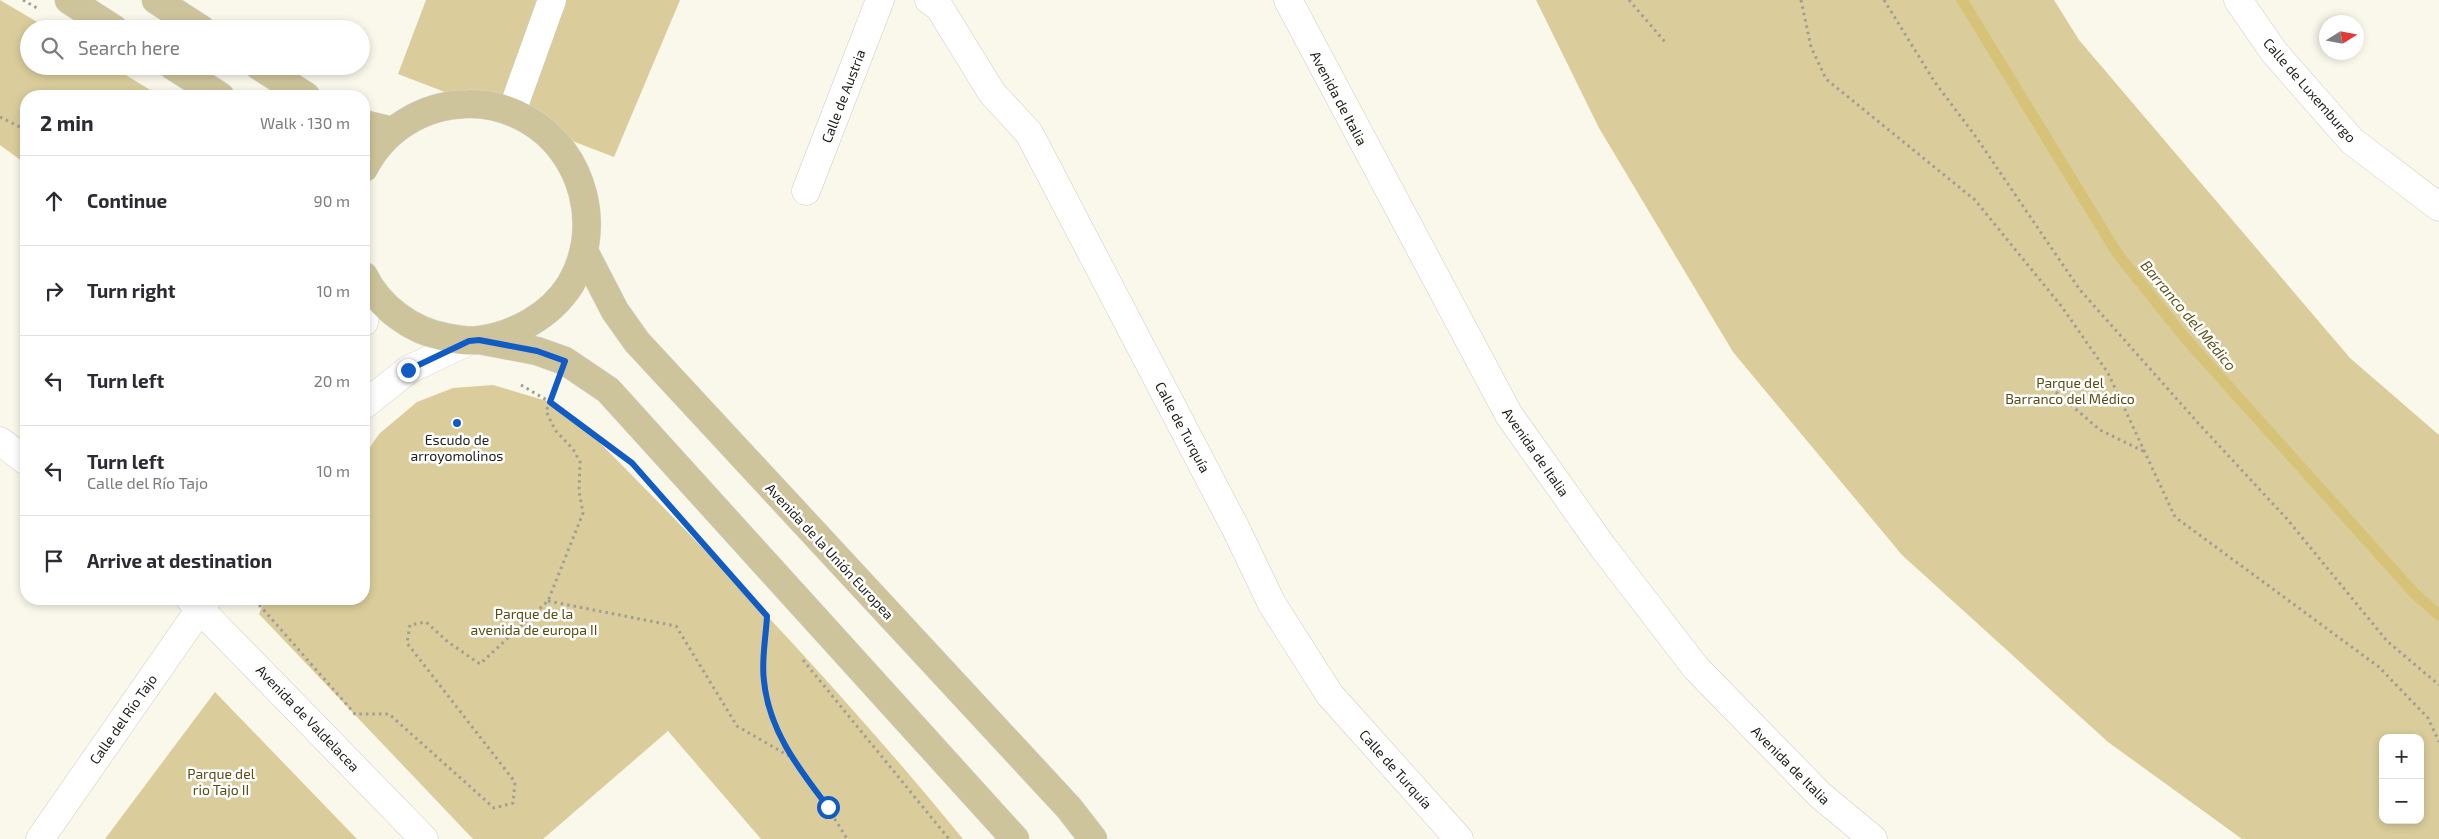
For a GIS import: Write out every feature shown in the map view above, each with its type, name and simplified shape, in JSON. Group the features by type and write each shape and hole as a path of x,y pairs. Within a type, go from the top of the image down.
{"main road":[{"path":"70,0 100,20"},
{"path":"156,0 187,20"},
{"path":"187,75 211,90"},
{"path":"273,75 297,90"},
{"path":"370,155 393,131 420,114 449,104 481,103 512,111 542,128 565,152 581,183 587,217 584,251 570,285 546,313 515,332 474,340"},
{"path":"370,125 393,131"},
{"name":"Avenida de la Unión Europea","path":"584,251 615,311 637,342 1069,808 1093,839"},
{"path":"370,285 394,314 430,334 537,351 565,361 608,390 1015,839"}],"street":[{"path":"512,111 552,0"},
{"name":"Calle de Austria","path":"806,192 880,0"},
{"name":"Calle de Turquía","path":"929,0 939,7 992,93 1029,134 1232,520 1272,604 1330,694 1458,839"},
{"name":"Avenida de Italia","path":"1288,0 1509,415 1602,546 1696,668 1820,796 1873,839"},
{"name":"Calle de Luxemburgo","path":"2238,0 2274,52 2352,141 2439,207"},
{"path":"370,400 408,370 474,340"},
{"path":"0,441 20,456"},
{"name":"Calle del Río Tajo","path":"40,839 197,605"},
{"name":"Avenida de Valdelacea","path":"202,605 424,839"}],"path":[{"path":"1629,0 1665,42"},
{"path":"1801,0 1811,47 1826,79 1975,200 2062,307 2108,374 2175,517 2379,667 2428,718 2439,742"},
{"path":"1884,0 1934,82 1976,137 2080,290 2198,424 2288,519 2387,641 2439,685"},
{"path":"0,117 20,127"},
{"path":"259,605 355,714 389,714 494,808 513,803 515,782 407,643 410,625 426,622 448,642 480,664 548,601 583,513 578,491 580,462 573,450 556,430 546,411 565,361"},
{"path":"520,384 550,402 617,452"},
{"path":"2056,392 2100,430 2145,452"},
{"path":"548,601 676,626 737,726 789,756"},
{"path":"773,623 767,616 764,681 774,722 789,756 828,807 847,839"},
{"path":"797,653 949,839"}],"green space":[{"path":"0,0 34,20 20,20 20,75 126,75 150,90 20,90 20,160 0,145"},
{"path":"426,0 680,0 614,157 398,74"},
{"name":"Parque del Barranco del Médico","path":"1536,0 2054,0 2079,40 2350,358 2439,435 2439,839 2242,839 2108,742 1902,555 1733,352 1599,128"},
{"name":"Parque de la avenida de europa II","path":"493,385 550,402 577,420 677,521 823,677 871,730 963,839 761,839 668,731 543,839 473,839 259,614 263,605 370,605 370,447 379,434 417,402 453,388"},
{"name":"Parque del rio Tajo II","path":"215,692 357,839 105,839"}],"waterway":[{"name":"Barranco del Médico","path":"1962,0 2117,253 2185,338 2415,594 2439,615"}],"place":[{"name":"Escudo de arroyomolinos","path":"457,423"}],"route":[{"path":"408,370 469,341 479,340 537,351 565,361 550,402 632,463 767,616 764,681 774,722 789,756 828,807"}]}
